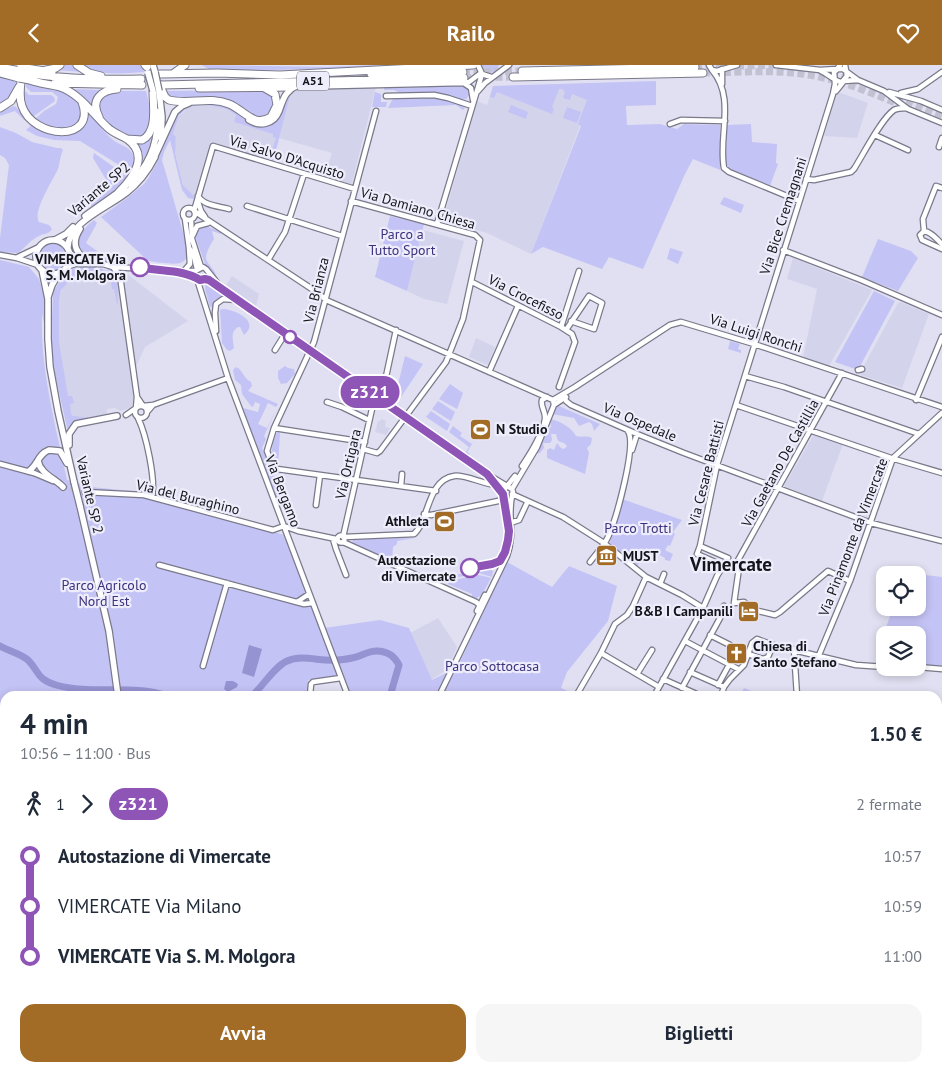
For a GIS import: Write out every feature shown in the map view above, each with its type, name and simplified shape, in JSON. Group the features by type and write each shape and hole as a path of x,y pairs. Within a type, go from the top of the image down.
{"highway":[{"path":"13,65 20,72"},
{"path":"31,74 56,68 60,65"},
{"path":"77,65 89,73 101,76"},
{"path":"172,74 185,65"},
{"path":"199,65 206,71 217,73"},
{"path":"0,67 72,84 141,80"},
{"path":"522,71 695,67"},
{"path":"43,71 141,80"},
{"path":"0,73 20,72 31,74 73,93 105,125 126,139 135,150 138,163 134,174 120,192"},
{"name":"A51","path":"153,74 466,72"},
{"name":"A51","path":"153,74 280,75 466,72"},
{"path":"153,74 217,73 280,75"},
{"path":"513,77 703,73"},
{"path":"153,74 163,94 169,100 220,101 236,107 250,118 258,121 264,121 271,117 277,105 275,94 263,87"},
{"path":"153,74 178,88 294,87"},
{"path":"126,139 142,140 150,133 153,123 153,74"},
{"path":"105,125 96,111 97,102 101,94 141,80"},
{"path":"0,108 14,97 21,82 21,104 27,115 42,128 63,133 76,128 82,122 84,112 82,101"}],"main road":[{"name":"Variante SP2","path":"68,250 69,239 76,228 88,217 100,211 133,187 146,173 153,160 160,141 162,111 153,74"},
{"name":"Variante SP2","path":"55,240 66,234 82,217 120,192 132,182 144,167 154,145 157,121 153,74"},
{"path":"153,160 175,112 182,106 194,102 220,103 234,108 254,123 264,124 276,116 286,95 294,87"},
{"path":"92,263 78,254 75,240 80,228 100,211"},
{"path":"55,240 63,244 68,250 69,259 66,267 59,273 50,274 42,270 38,265 36,255 39,247 46,241 55,240"},
{"name":"Variante SP 2","path":"42,270 48,299 50,367 58,411 108,631 117,691"},
{"name":"Variante SP 2","path":"48,299 52,285 59,273"},
{"path":"74,480 74,466 68,440 71,429 79,423 117,416"},
{"path":"29,471 40,456 47,450 53,449 59,451 65,457 74,480"},
{"path":"38,461 42,471 54,478 63,487"}],"street":[{"path":"437,224 482,73 478,65"},
{"path":"476,94 484,83 502,68 509,65"},
{"path":"709,65 720,81 725,100 723,163 725,169 799,201"},
{"path":"712,70 717,71 723,67 737,65"},
{"path":"776,65 820,70 839,67 858,81 942,109"},
{"path":"844,81 847,77 845,65"},
{"path":"722,88 723,67"},
{"path":"834,79 834,74 839,67"},
{"path":"820,70 838,82 858,81"},
{"path":"466,72 469,82 482,73"},
{"path":"294,87 466,72"},
{"path":"466,72 471,88 472,104"},
{"path":"897,94 918,89 942,72"},
{"path":"482,73 493,77"},
{"name":"Via Bice Cremagnani","path":"745,376 834,94 834,79"},
{"name":"Via Bice Cremagnani","path":"834,94 844,81"},
{"path":"918,89 915,96 922,101"},
{"path":"884,91 908,109 942,123"},
{"path":"386,96 434,95 472,104"},
{"path":"806,179 814,180 851,172 898,101"},
{"path":"889,116 898,109 908,109"},
{"name":"Via Brianza","path":"320,475 275,468 267,451 274,428 310,351 326,300 376,111"},
{"path":"670,124 681,120 724,121"},
{"path":"875,135 908,150"},
{"path":"938,147 942,138"},
{"name":"Via Salvo D'Acquisto","path":"198,196 213,146 354,189"},
{"path":"268,260 285,231 304,174"},
{"path":"942,188 936,186 923,219 924,231 920,235 922,240 942,249"},
{"path":"181,271 190,265 185,219 182,213 198,196"},
{"path":"198,196 200,200 208,204 229,209"},
{"path":"197,278 198,269 192,239 192,219 198,196"},
{"path":"198,196 199,207 209,222"},
{"name":"Via Damiano Chiesa","path":"351,201 475,235 480,239 461,326 446,362 380,451 377,453 363,449"},
{"path":"247,206 342,235"},
{"path":"188,208 326,300 553,400 537,447 507,497 487,474"},
{"path":"185,219 209,222"},
{"path":"192,239 197,226 209,222"},
{"path":"924,231 931,233 942,244"},
{"path":"17,258 39,247"},
{"path":"189,247 198,269"},
{"path":"68,250 77,259 92,263"},
{"path":"784,250 861,280 942,315"},
{"path":"0,255 38,265"},
{"path":"66,267 75,264 92,263 135,266 146,269"},
{"path":"103,264 126,268 181,271 198,269 207,271 226,292"},
{"path":"113,267 120,276 137,397 134,413 139,417 142,425 154,490 152,497"},
{"path":"120,276 126,268"},
{"path":"181,271 197,278 205,279 226,292 511,491 563,517 604,543 646,577 703,608"},
{"name":"Via Bergamo","path":"203,292 205,279 208,275 207,271"},
{"path":"563,328 579,271"},
{"name":"Via Bergamo","path":"197,278 203,292 228,378 346,691"},
{"name":"Via Crocefisso","path":"472,282 572,334 575,342 559,387"},
{"path":"563,328 571,321 589,296 602,303 594,329 571,321"},
{"path":"216,340 214,313 216,304 223,299 238,300"},
{"path":"489,372 518,306"},
{"name":"Via Luigi Ronchi","path":"553,400 675,322 687,323 754,344 916,400 942,407"},
{"name":"Via Ortigara","path":"346,575 335,547 340,539 372,409 379,399 396,331"},
{"path":"275,350 285,334"},
{"path":"916,400 942,337"},
{"name":"Via Gaetano De Castillia","path":"737,562 842,373"},
{"path":"745,376 784,387 919,434"},
{"name":"Via Cesare Battisti","path":"700,546 717,465 745,376"},
{"path":"126,415 139,406 153,405 228,378"},
{"name":"Via Luigi Ronchi","path":"552,407 566,398 575,387"},
{"path":"529,390 537,397 542,406"},
{"path":"137,397 147,412"},
{"path":"469,634 477,613 507,556 512,531 511,491 535,445 544,422 542,406 543,398 547,397"},
{"name":"Via Ospedale","path":"559,397 566,398 566,401 571,405 637,434 717,465 872,523 942,541"},
{"path":"327,402 370,421"},
{"path":"117,416 139,417 153,405"},
{"path":"736,405 942,473"},
{"path":"542,406 552,407"},
{"name":"Via Pinamonte da Vimercate","path":"819,655 872,523 893,458 942,413"},
{"path":"274,428 364,442"},
{"path":"628,429 630,456"},
{"path":"590,562 604,543 610,530 637,434"},
{"path":"0,464 29,471 70,489"},
{"path":"401,486 402,474"},
{"path":"316,505 320,475 436,491"},
{"path":"284,526 298,531 340,539 412,535 418,530 430,499 446,479 456,475 496,485"},
{"path":"441,691 506,550 509,531 503,500 503,489 511,491"},
{"name":"Via del Buraghino","path":"85,492 140,494 273,530 284,526"},
{"path":"424,514 431,515 503,500"},
{"path":"513,522 519,520 526,503"},
{"path":"340,539 481,606"},
{"path":"724,566 697,554 700,546 737,562 739,568 734,603 744,602 754,609 775,615 828,571 850,581"},
{"path":"657,691 708,600 728,558"},
{"path":"159,565 304,604 313,603"},
{"path":"660,584 664,573"},
{"path":"579,691 601,653 614,624 623,619 633,606 646,577"},
{"path":"203,666 227,583"},
{"path":"297,602 309,594"},
{"path":"473,603 483,598"},
{"path":"473,603 477,613"},
{"path":"682,688 720,619"},
{"path":"710,635 730,645"},
{"path":"723,691 738,669 744,665 753,642 757,639 773,645 856,665 876,666"},
{"path":"685,641 738,669"},
{"path":"748,654 763,659 768,657 773,645"},
{"path":"637,674 652,649"},
{"path":"794,649 797,691"},
{"path":"601,653 659,687"},
{"path":"718,685 729,665"},
{"path":"926,668 942,669"},
{"path":"690,672 724,687"},
{"path":"310,691 313,682 341,678"},
{"path":"663,679 689,691"}],"shaded area":[{"path":"596,84 531,254 487,233 443,220 477,101 487,105 493,86"},
{"path":"376,87 352,183 349,186 324,177 332,153 279,138 290,94 298,90"},
{"path":"841,93 868,103 857,138 824,136 836,95"},
{"path":"193,106 215,106 234,112 236,115 234,122 274,134 276,138 270,155 268,154 266,159 211,142 195,197 193,196 183,185 175,153 173,134 179,115 187,108"},
{"path":"423,230 464,241 447,304 424,299 407,291"},
{"path":"793,258 872,290 829,366 803,358 817,289 787,279"},
{"path":"102,269 126,273 188,321 145,347 131,378 134,401 131,408 120,411 115,408 107,409 107,414 77,420 67,418 58,375 57,314 62,288 73,275"},
{"path":"232,276 259,294 256,306 226,285"},
{"path":"901,302 929,314 902,388 861,375 860,373 898,303"},
{"path":"476,338 495,347 488,365 469,357"},
{"path":"381,419 386,421 385,427 390,428 386,435 375,432 378,421"},
{"path":"814,434 843,444 822,501 784,486"},
{"path":"438,618 457,647 448,669 431,680 410,633"},
{"path":"249,645 262,649 254,677 242,673"},
{"path":"226,681 233,681 238,684 237,687 230,691 224,689"}],"green space":[{"path":"62,65 75,65 82,72 57,70"},
{"path":"80,65 142,65 144,72 104,73"},
{"path":"202,65 326,67 454,65 240,71 210,70"},
{"path":"482,65 499,65 496,72 490,73 484,71"},
{"path":"0,77 19,81 9,100 0,106"},
{"path":"656,81 656,105 626,106 627,125 660,124 677,129 684,124 720,125 720,170 693,159 643,269 609,257 602,269 543,247 531,254 581,126 578,124 587,100 572,94 570,100 563,98 565,92 559,89 552,107 554,109 552,114 497,92 494,98 490,97 493,86"},
{"path":"26,83 57,88 80,102 82,116 75,126 55,130 34,120 56,104 58,97 52,92 31,92 26,87"},
{"path":"465,86 469,89 470,94 466,99 460,100 440,93 400,93 394,90 384,90 384,88"},
{"path":"23,89 29,95 51,95 55,101 31,118 23,103"},
{"path":"72,90 101,90 95,109"},
{"path":"258,90 270,93 275,101 270,116 257,119 235,104 173,99 168,97 164,91"},
{"path":"115,91 146,91 151,112 151,127 143,137 128,136 116,132 106,123 98,111 101,96"},
{"path":"291,92 273,162 266,158 271,159 272,156 270,155 276,138 273,137 273,134 234,122 236,115 227,109 198,105 187,108 179,115 173,134 176,137 175,153 183,185 195,197 193,199 188,198 182,190 170,140 162,160 185,239 187,258 183,262 178,264 147,260 101,217 144,184 156,164 174,118 180,109 191,104 213,104 233,109 248,121 274,122"},
{"path":"375,92 381,94 381,102 387,102 386,107 372,107"},
{"path":"398,97 442,99 465,108 463,110 456,105 388,108 392,100"},
{"path":"511,105 528,112 526,119 508,112"},
{"path":"14,106 28,121 24,120 15,111 0,116 0,111"},
{"path":"567,107 581,112 577,123 563,118"},
{"path":"88,110 109,137 130,150 135,161 133,169 122,185 91,207 91,202 102,196 123,177 124,168 80,141 54,140 37,136 26,130 33,124 41,130 58,135 75,133 82,128"},
{"path":"751,124 752,142 777,144 776,163 778,164 770,186 730,169 726,164 727,125"},
{"path":"0,127 32,142 63,150 58,169 38,211 39,222 49,225 52,229 49,233 34,239 18,253 0,252 9,165 5,158 0,155"},
{"path":"152,135 148,151 140,165 133,141"},
{"path":"94,153 121,172 119,179 110,186 93,158"},
{"path":"724,197 744,205 741,213 720,204"},
{"name":"Parco a Tutto Sport","path":"390,216 424,224 407,291 375,277"},
{"path":"94,220 97,223 86,243 112,262 87,257 80,252 77,242 79,237"},
{"path":"206,226 221,232 221,234 212,231 214,239 206,258 218,280 205,264 196,239 198,229"},
{"path":"878,239 911,251 918,258 898,291 862,277"},
{"path":"53,243 63,247 67,257 63,267 53,271 43,267 39,257 43,247"},
{"path":"670,248 683,252 678,264 667,259"},
{"name":"Parco Agricolo Nord Est","path":"0,260 29,267 39,279 45,300 44,323 42,314 42,335 46,377 67,480 91,487 141,492 291,537 324,628 380,620 409,628 432,680 446,673 453,676 507,562 552,587 569,566 617,586 608,621 567,672 561,688 568,691 348,691 342,676 308,680 307,691 0,691"},
{"path":"82,266 103,269 104,272 99,275 71,279 61,290 59,302 59,342 68,396 72,396 74,403 70,404 71,414 73,416 92,418 78,421 68,432 55,374 51,344 53,292 65,273"},
{"path":"105,267 114,269 117,275 117,304 109,271"},
{"path":"206,282 227,296 219,299 214,306 210,307 205,289"},
{"path":"874,291 895,301 858,370 835,362"},
{"path":"220,310 239,314 248,321 249,325 244,335 240,327 235,329 233,336 234,348 230,351 222,343"},
{"path":"730,341 740,344 738,349 741,350 741,353 728,349"},
{"path":"405,356 423,364 397,403 394,401"},
{"path":"285,366 294,369 295,374 287,383 281,384 278,378 278,371"},
{"path":"236,367 251,382 252,386 248,391 278,404 276,407 268,403 258,424 267,428 276,410 264,436 266,439 262,448 282,496 276,498 243,408 258,412 260,404 255,402 253,407 251,406 242,394 241,385 235,380 233,370"},
{"path":"450,384 463,393 457,409 439,399"},
{"path":"438,401 455,412 451,421 432,409"},
{"path":"559,406 600,424 594,431 592,424 589,422 579,426 574,418 552,414 556,407"},
{"path":"431,411 450,424 447,431 426,417"},
{"path":"550,419 565,425 576,436 592,438 591,444 587,448 589,453 585,474 547,458 547,450 550,448 554,450 557,443 564,449 567,446 558,441 556,434 551,434 552,440 550,443 543,443 544,448 540,453 535,454 545,431 551,427"},
{"path":"453,426 462,433 460,436 472,444 467,452 470,454 468,456 465,453 469,447 449,432"},
{"path":"278,432 280,433 278,467 273,459 272,447"},
{"name":"Parco Trotti","path":"622,499 682,520 673,532 675,534 670,546 668,545 665,550 673,554 670,561 665,560 665,558 646,548 637,567 610,543"},
{"path":"415,538 397,541 397,544 393,547 392,561 352,544 353,539"},
{"path":"488,568 493,571 492,577 479,573 449,579 451,576"},
{"path":"479,575 491,578 482,595 475,599 471,598 472,594 448,584 449,581"},
{"path":"926,575 942,577 942,666 926,665 926,626 886,626 890,616 926,616"}],"waterway":[{"path":"0,646 28,660 44,680 56,685 83,689 140,691"},
{"path":"256,691 273,672 287,661 299,658 343,660 374,651 388,653 399,665 391,691"}],"tunnel":[{"path":"695,67 783,65"},
{"path":"463,72 522,71"},
{"path":"821,71 859,82"},
{"path":"703,73 770,72 822,77 879,96 907,108"},
{"path":"464,78 513,77"},
{"path":"141,79 161,79"},
{"path":"887,93 942,116"},
{"path":"70,489 85,492"}],"bus line":[{"name":"z321","path":"140,267 179,271 200,280 209,280 487,474 503,494 509,531 508,540 500,561 470,568"}],"place":[{"name":"VIMERCATE Via S. M. Molgora","path":"140,267"},
{"name":"N Studio","path":"480,429"},
{"name":"Athleta","path":"445,521"},
{"name":"MUST","path":"607,556"},
{"name":"Autostazione di Vimercate","path":"470,568"},
{"name":"B&B I Campanili","path":"749,611"},
{"name":"Chiesa di Santo Stefano","path":"737,654"}],"district":[{"name":"Vimercate","path":"731,564"}],"park label":[{"name":"Parco Sottocasa","path":"492,666"}]}
